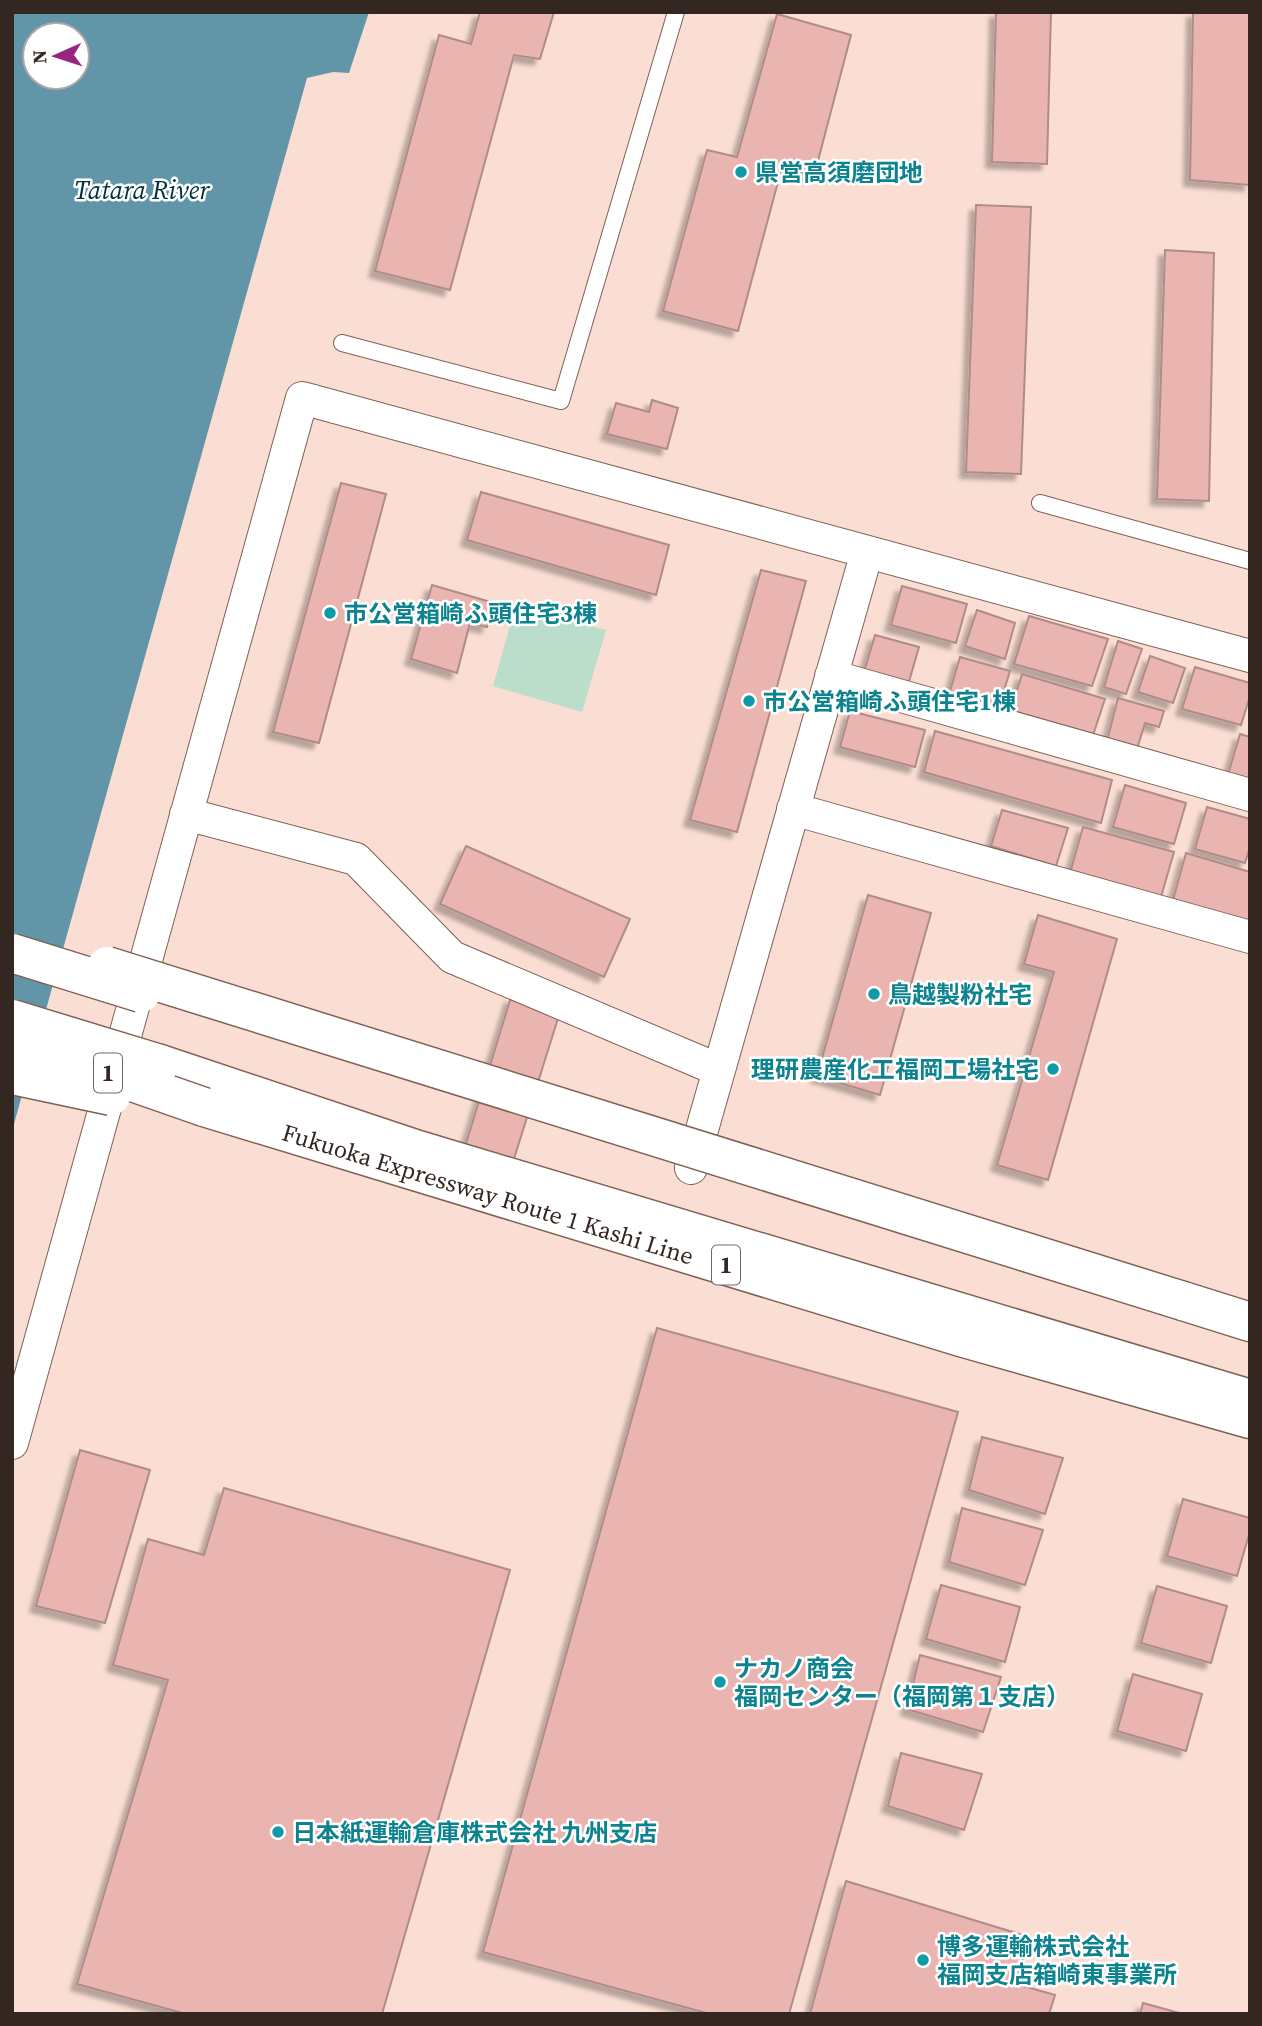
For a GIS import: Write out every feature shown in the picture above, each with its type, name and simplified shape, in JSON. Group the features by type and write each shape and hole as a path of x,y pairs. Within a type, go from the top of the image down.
{"main road":[{"path":"12,936 1250,1321"},
{"path":"12,942 107,966"},
{"path":"12,953 691,1168 1250,1339"},
{"path":"12,1019 160,1064 430,1154 1250,1399"},
{"name":"Fukuoka Expressway Route 1 Kashi Line","path":"12,1040 204,1107 964,1338 1250,1419"},
{"path":"12,1075 127,1099 204,1107"},
{"path":"1184,1301 1250,1316"}],"street":[{"path":"12,1443 302,398 1250,656"},
{"path":"691,1168 867,552"},
{"path":"831,676 1250,795"},
{"path":"793,809 1250,937"},
{"path":"187,814 356,859 452,957 719,1070"}],"lane":[{"path":"342,343 561,401 676,12"},
{"path":"1040,503 1250,561"}],"green space":[{"path":"516,605 606,630 582,712 493,686"}],"water":[{"name":"Tatara River","path":"12,12 369,12 349,73 333,72 307,78 12,1131"}],"building":[{"path":"480,12 554,12 540,59 514,55 450,290 375,271 439,35 471,44"},
{"name":"県営高須磨団地","path":"996,12 1051,12 1047,164 992,162"},
{"path":"1193,12 1250,12 1250,185 1190,180"},
{"name":"県営高須磨団地","path":"777,14 851,35 814,176 782,167 738,331 663,311 707,150 737,157"},
{"name":"県営高須磨団地","path":"976,205 1031,207 1021,474 966,472"},
{"path":"1165,250 1214,253 1209,501 1157,499"},
{"path":"652,400 678,408 667,449 607,434 616,403 649,412"},
{"name":"市公営箱崎ふ頭住宅3棟","path":"341,483 386,494 319,743 273,732"},
{"path":"481,492 669,545 656,595 467,540"},
{"name":"市公営箱崎ふ頭住宅1棟","path":"761,570 806,581 737,832 690,820"},
{"path":"432,585 494,603 487,627 470,623 457,673 411,659"},
{"path":"902,586 967,604 956,643 891,625"},
{"path":"977,610 1015,623 1005,659 965,646"},
{"path":"1029,616 1108,639 1092,686 1014,664"},
{"path":"875,635 919,647 908,685 864,672"},
{"path":"1118,641 1142,649 1126,694 1104,687"},
{"path":"1150,656 1185,668 1173,703 1138,692"},
{"path":"960,657 1010,671 997,713 948,698"},
{"path":"1195,667 1250,683 1250,696 1241,725 1182,709"},
{"path":"1022,674 1105,699 1092,738 1010,713"},
{"path":"1118,698 1164,711 1159,727 1145,723 1137,749 1107,741"},
{"path":"850,711 925,730 915,767 840,747"},
{"path":"935,731 1112,780 1101,823 924,772"},
{"path":"1240,734 1250,737 1250,785 1227,778"},
{"path":"1125,785 1186,803 1174,844 1113,827"},
{"path":"1207,807 1250,819 1250,847 1245,863 1195,849"},
{"path":"1002,810 1068,828 1056,866 991,846"},
{"path":"1083,827 1174,852 1161,897 1070,873"},
{"path":"466,846 630,919 604,977 440,904"},
{"path":"1186,853 1250,872 1250,922 1173,900"},
{"name":"鳥越製粉社宅","path":"868,895 931,913 880,1095 817,1076"},
{"name":"理研農産化工福岡工場社宅","path":"1038,915 1117,939 1048,1180 997,1165 1054,972 1024,964"},
{"path":"511,997 560,1012 512,1165 464,1150"},
{"name":"ナカノ商会 福岡センター（福岡第１支店）","path":"657,1328 958,1412 789,2014 710,2014 483,1952"},
{"path":"982,1437 1063,1458 1045,1514 969,1490"},
{"path":"80,1450 150,1470 105,1623 36,1606"},
{"name":"日本紙運輸倉庫株式会社 九州支店","path":"224,1488 510,1570 382,2014 186,2014 77,1984 168,1680 113,1665 148,1539 204,1555"},
{"path":"1183,1499 1250,1518 1250,1531 1237,1576 1167,1556"},
{"path":"962,1508 1043,1530 1025,1585 949,1562"},
{"path":"941,1585 1020,1607 1005,1662 926,1639"},
{"path":"1157,1586 1227,1606 1211,1663 1141,1643"},
{"path":"920,1655 1001,1677 983,1732 907,1709"},
{"path":"1133,1674 1202,1694 1186,1751 1117,1731"},
{"path":"901,1753 982,1774 964,1830 888,1806"},
{"name":"博多運輸株式会社 福岡支店箱崎東事業所","path":"846,1881 1029,1937 1016,1984 1055,1995 1049,2014 810,2014"},
{"path":"1143,2003 1183,2014 1140,2014"}],"place":[{"name":"県営高須磨団地","path":"741,172"},
{"name":"市公営箱崎ふ頭住宅3棟","path":"330,613"},
{"name":"市公営箱崎ふ頭住宅1棟","path":"749,701"},
{"name":"鳥越製粉社宅","path":"874,994"},
{"name":"理研農産化工福岡工場社宅","path":"1053,1069"},
{"name":"ナカノ商会 福岡センター（福岡第１支店）","path":"720,1682"},
{"name":"日本紙運輸倉庫株式会社 九州支店","path":"278,1832"},
{"name":"博多運輸株式会社 福岡支店箱崎東事業所","path":"923,1960"}]}
